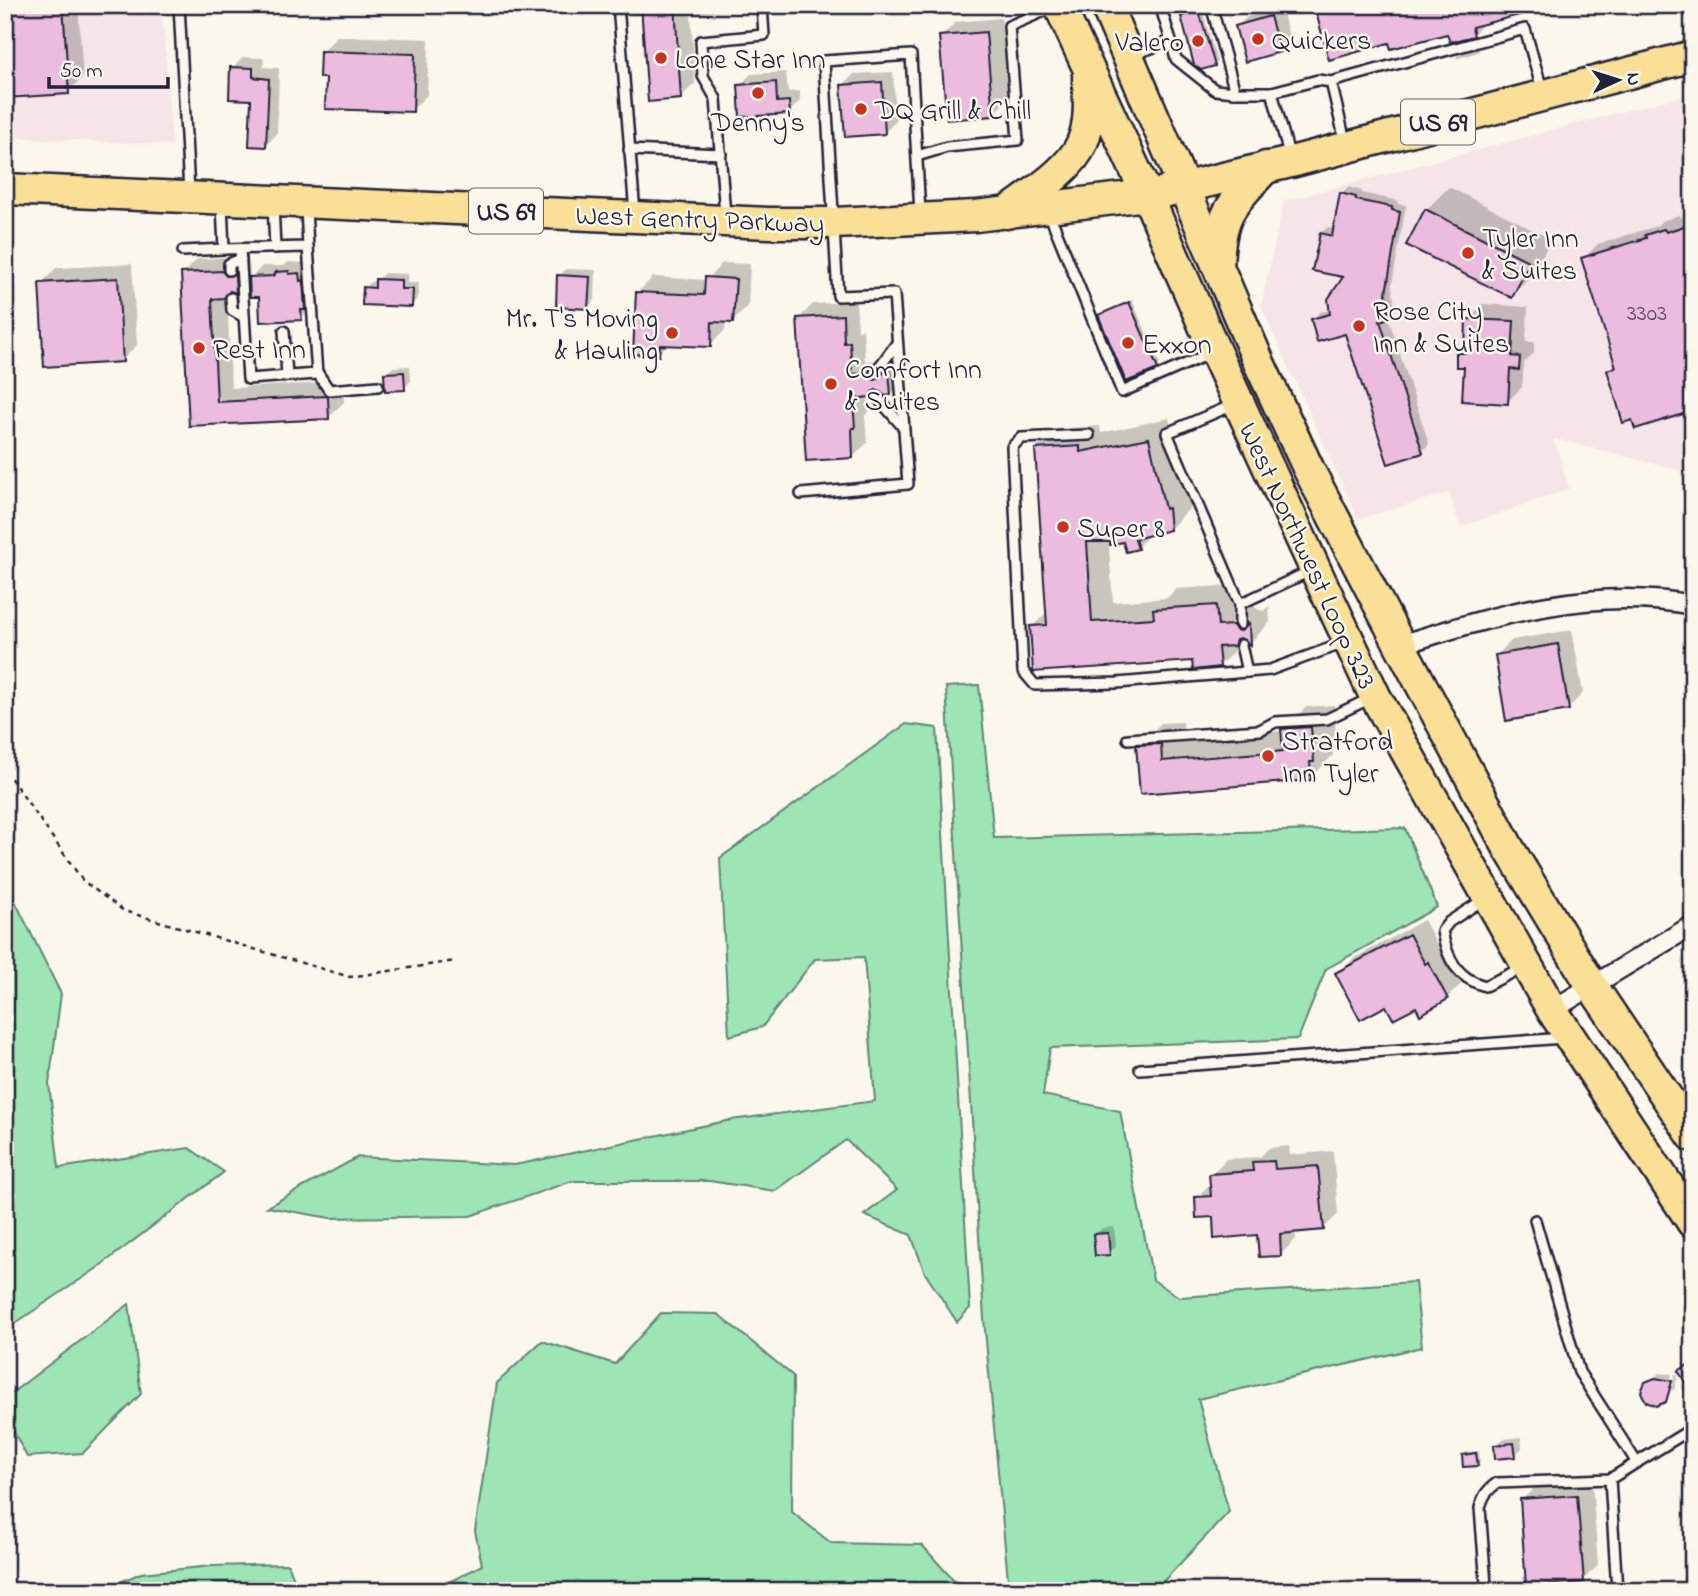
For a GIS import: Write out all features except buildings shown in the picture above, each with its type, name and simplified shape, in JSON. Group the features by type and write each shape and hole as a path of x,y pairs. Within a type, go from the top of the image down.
{"main road":[{"name":"West Northwest Loop 323","path":"1058,5 1147,195 1238,402 1376,696 1552,1010 1693,1223"},
{"name":"West Northwest Loop 323","path":"1106,5 1218,270 1310,470 1400,645 1508,847 1592,986 1693,1136"},
{"name":"US 69","path":"1183,187 1278,165 1693,56"},
{"path":"1007,213 1061,170 1082,145 1088,121 1088,71"},
{"path":"1218,270 1219,237 1228,211 1278,165"},
{"name":"West Gentry Parkway","path":"5,189 725,221 834,223 1007,213 1147,195 1183,187"}],"street":[{"path":"1400,645 1482,619 1553,604 1620,598 1693,605"},
{"path":"1552,1010 1693,925"}],"lane":[{"path":"179,5 189,197"},
{"path":"618,5 635,217"},
{"path":"725,221 716,99 703,76 701,41 764,35 762,5"},
{"path":"917,156 947,147 1018,140 1009,26 1058,5"},
{"path":"1160,5 1176,59 1215,90 1272,92 1318,80 1331,82 1525,29 1543,95"},
{"path":"1211,5 1235,92"},
{"path":"1128,57 1171,41"},
{"path":"802,494 908,484 894,294 838,296 824,61 911,55 920,220"},
{"path":"1331,82 1346,146"},
{"path":"1272,92 1278,165"},
{"path":"629,150 721,154"},
{"path":"222,199 224,249"},
{"path":"273,201 275,248"},
{"path":"306,202 317,372 329,390 378,386"},
{"path":"1047,208 1122,392 1215,351"},
{"path":"183,251 224,249 240,254 275,248 308,247"},
{"path":"229,270 229,264 240,254"},
{"path":"240,254 248,379 317,372"},
{"path":"231,298 232,310 243,317"},
{"path":"284,331 287,376"},
{"path":"875,373 897,343"},
{"path":"877,397 904,427"},
{"path":"1238,402 1167,433 1240,604 1240,624"},
{"path":"1089,435 1021,438 1012,447 1023,671 1035,685 1117,683 1270,670 1349,642"},
{"path":"1240,604 1315,569"},
{"path":"1241,645 1247,672"},
{"path":"1128,739 1260,730 1275,722 1327,719 1376,696"},
{"path":"1487,897 1450,922 1442,932 1445,947 1461,976 1485,986 1527,966"},
{"path":"1140,1069 1570,1037"},
{"path":"1535,1220 1579,1372 1637,1463"},
{"path":"1490,1591 1486,1584 1480,1508 1482,1498 1488,1490 1497,1483 1610,1479 1693,1428"},
{"path":"1610,1479 1617,1591"}],"path":[{"path":"5,770 83,881 124,911 351,977 455,961"}],"shaded area":[{"path":"5,5 162,5 172,145 5,137"},
{"path":"1693,93 1693,467 1680,470 1554,439 1569,489 1460,527 1449,493 1358,519 1261,306 1284,201"}],"green space":[{"path":"979,685 994,838 1405,828 1437,907 1326,969 1298,1039 1050,1048 1043,1095 1120,1111 1153,1280 1179,1297 1415,1282 1422,1347 1198,1399 1229,1512 1154,1591 1009,1591 984,1319 946,687"},
{"path":"906,724 937,728 970,1308 957,1322 925,1273 911,1235 864,1215 897,1190 846,1140 775,1191 709,1181 572,1181 470,1216 330,1218 267,1207 358,1157 515,1165 731,1120 875,1101 864,957 815,959 762,1027 729,1036 720,858"},
{"path":"5,854 13,897 61,994 49,1084 59,1168 189,1148 224,1172 96,1269 5,1330"},
{"path":"129,1304 141,1394 83,1453 27,1457 5,1415 5,1398"},
{"path":"661,1313 718,1314 793,1376 792,1512 831,1543 922,1545 963,1591 432,1591 482,1565 475,1531 497,1383 542,1341 615,1364"},
{"path":"288,1564 299,1591 99,1591 141,1573 212,1566"}],"place":[{"name":"Quickers","path":"1258,39"},
{"name":"Valero","path":"1198,41"},
{"name":"Lone Star Inn","path":"661,58"},
{"name":"Denny's","path":"758,93"},
{"name":"DQ Grill & Chill","path":"861,109"},
{"name":"Tyler Inn & Suites","path":"1468,253"},
{"name":"Rose City Inn & Suites","path":"1359,326"},
{"name":"Mr. T's Moving & Hauling","path":"672,333"},
{"name":"Exxon","path":"1128,343"},
{"name":"Rest Inn","path":"199,348"},
{"name":"Comfort Inn & Suites","path":"831,384"},
{"name":"Super 8","path":"1063,527"},
{"name":"Stratford Inn Tyler","path":"1268,756"}]}
